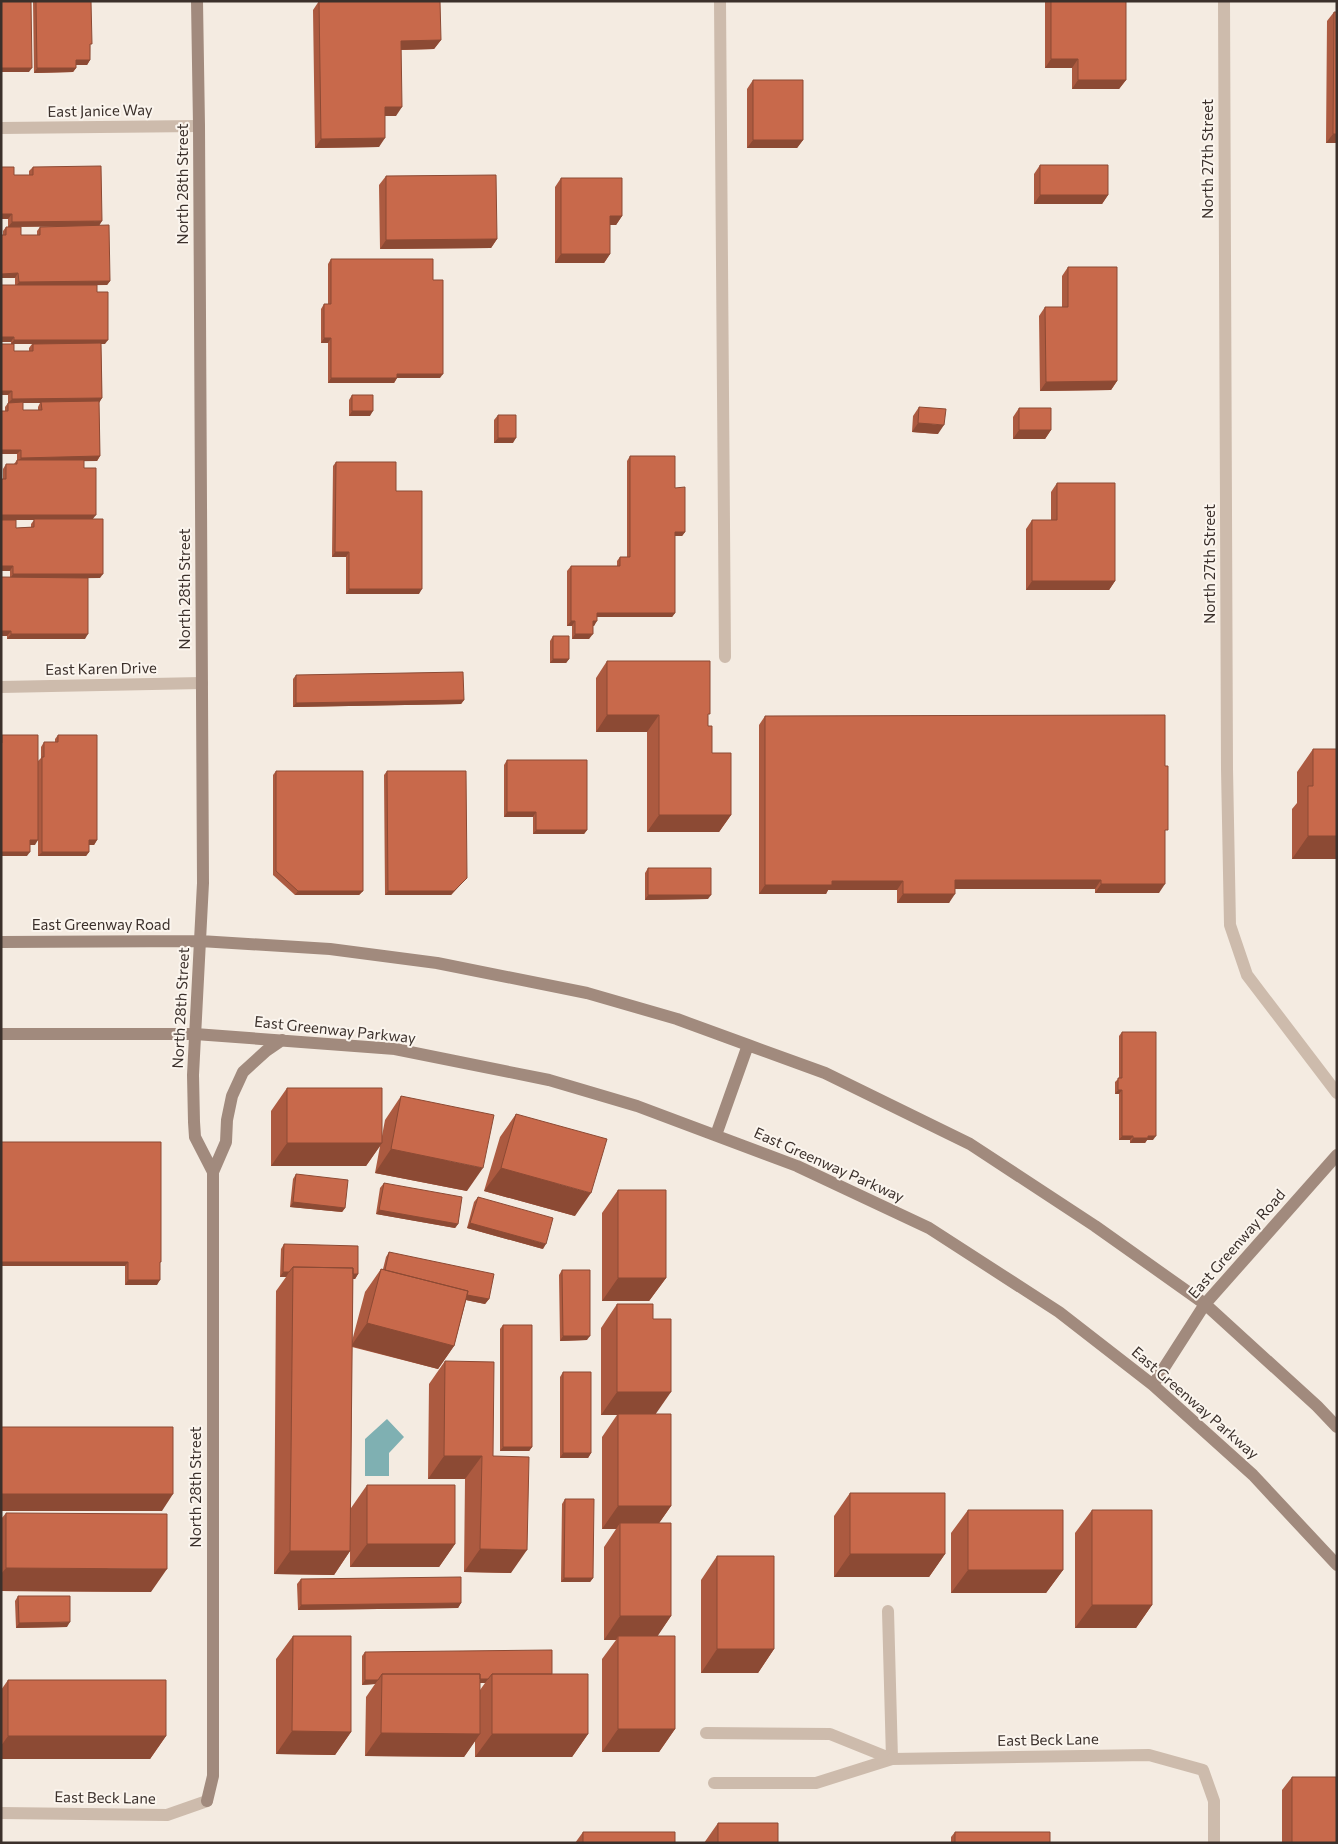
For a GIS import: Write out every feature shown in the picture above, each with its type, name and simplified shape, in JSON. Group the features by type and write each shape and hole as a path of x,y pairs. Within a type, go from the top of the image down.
{"main road":[{"name":"North 28th Street","path":"197,1 203,883 194,1075 195,1137 212,1172"},
{"name":"East Greenway Road","path":"1,942 200,941"},
{"path":"200,941 330,949 437,963 588,993 677,1019 824,1073 970,1144 1096,1226 1205,1304 1317,1406 1337,1427"},
{"path":"1,1034 195,1034"},
{"name":"East Greenway Parkway","path":"195,1034 395,1049 549,1080 637,1106 797,1166 928,1228 1059,1312 1153,1385 1253,1475 1337,1565"},
{"name":"North 28th Street","path":"207,1802 214,1776 212,1172 226,1142 227,1120 232,1096 243,1072 266,1051 282,1040"},
{"path":"716,1136 748,1045"},
{"name":"East Greenway Road","path":"1153,1385 1205,1304 1337,1155"}],"street":[{"path":"720,1 725,656"},
{"name":"North 27th Street","path":"1224,1 1227,769 1230,925 1247,975 1337,1093"},
{"name":"East Janice Way","path":"1,128 199,126"},
{"name":"East Karen Drive","path":"1,687 202,683"},
{"path":"888,1611 892,1759"},
{"path":"706,1733 830,1734 892,1759"},
{"name":"East Beck Lane","path":"892,1759 1149,1755 1203,1770 1214,1802 1214,1843"},
{"path":"714,1783 816,1783 892,1759"},
{"name":"East Beck Lane","path":"1,1813 167,1815 207,1802"}],"water":[{"path":"387,1419 404,1437 389,1453 389,1476 365,1476 365,1439"}],"building":[{"path":"1,1 31,1 32,68 1,68"},
{"path":"36,1 91,1 92,44 90,44 90,60 76,60 76,68 37,68"},
{"path":"319,1 440,1 441,40 401,41 402,107 385,107 385,138 321,139"},
{"path":"1051,1 1126,1 1126,80 1078,80 1078,59 1051,59"},
{"path":"1334,12 1337,12 1337,134 1333,134"},
{"path":"753,80 803,80 803,140 753,140"},
{"path":"1040,165 1108,165 1108,195 1040,195"},
{"path":"101,166 102,221 12,222 12,214 1,214 1,167 14,167 14,175 33,175 33,167"},
{"path":"496,175 497,239 386,240 386,176"},
{"path":"561,178 622,178 622,216 610,216 610,254 561,254"},
{"path":"109,225 110,281 19,282 18,273 1,274 1,235 6,235 6,227 21,227 21,235 40,235 40,227"},
{"path":"331,259 433,259 433,280 443,280 443,374 397,374 397,378 331,378 331,338 324,338 324,304 331,304"},
{"path":"1068,267 1117,267 1117,381 1046,382 1045,307 1068,307"},
{"path":"1,285 97,285 97,292 108,292 108,340 14,340 14,337 1,337"},
{"path":"101,343 102,398 12,399 12,391 1,391 1,344 14,344 14,351 33,351 33,344"},
{"path":"352,395 373,395 373,411 352,411"},
{"path":"99,401 100,456 21,458 21,450 1,450 1,411 8,411 8,403 23,402 23,410 42,410 41,402"},
{"path":"919,407 946,409 944,425 918,423"},
{"path":"1019,408 1051,408 1051,430 1019,430"},
{"path":"498,415 516,415 516,438 498,438"},
{"path":"630,456 675,456 675,488 685,487 685,532 675,532 675,613 597,613 597,621 593,621 593,634 575,634 575,621 571,621 571,566 620,566 620,557 630,557"},
{"path":"17,460 84,460 84,468 96,468 96,515 1,515 1,479 6,479 6,464 17,464"},
{"path":"336,462 396,462 396,491 422,491 422,589 349,589 349,552 335,552"},
{"path":"1057,483 1115,483 1115,581 1032,581 1032,520 1057,520"},
{"path":"34,519 103,519 103,574 13,574 13,566 1,566 1,520 16,520 16,528 34,527"},
{"path":"1,577 88,578 88,634 11,634 11,631 1,631"},
{"path":"553,636 569,636 569,659 553,659"},
{"path":"607,661 710,661 710,714 708,714 708,726 712,726 712,753 731,753 731,815 659,815 659,715 607,715"},
{"path":"463,672 464,700 296,703 296,675"},
{"path":"1165,715 1165,766 1168,766 1168,830 1165,830 1165,884 1101,884 1101,880 955,880 955,894 903,894 903,881 832,881 832,885 765,885 765,716"},
{"path":"2,735 38,735 38,840 30,840 30,852 1,852"},
{"path":"58,735 97,735 97,840 89,840 89,852 42,852 42,757 44,757 44,742 58,742"},
{"path":"1313,749 1337,749 1337,836 1308,836 1308,786 1313,786"},
{"path":"507,760 587,760 587,830 536,830 536,812 507,812"},
{"path":"276,771 363,771 363,891 298,891 276,871"},
{"path":"387,771 466,771 467,878 454,891 388,891"},
{"path":"648,868 711,868 711,895 648,895"},
{"path":"1122,1032 1156,1032 1156,1136 1133,1138 1133,1136 1122,1136 1122,1090 1118,1090 1118,1078 1122,1078"},
{"path":"287,1088 382,1088 382,1143 287,1143"},
{"path":"401,1096 494,1115 483,1168 391,1149"},
{"path":"516,1114 607,1139 591,1193 501,1168"},
{"path":"1,1142 161,1142 160,1280 128,1280 128,1262 1,1262"},
{"path":"296,1174 348,1180 345,1208 293,1202"},
{"path":"384,1183 462,1197 458,1224 379,1210"},
{"path":"618,1190 666,1190 666,1278 618,1278"},
{"path":"478,1197 553,1218 546,1244 470,1223"},
{"path":"284,1244 358,1246 358,1274 353,1274 353,1268 293,1267 289,1272 283,1272"},
{"path":"389,1252 494,1274 489,1299 467,1295 468,1291 385,1270"},
{"path":"293,1267 353,1268 350,1551 290,1551"},
{"path":"381,1269 468,1291 454,1346 367,1323"},
{"path":"562,1270 590,1270 590,1336 563,1336"},
{"path":"617,1304 653,1304 653,1319 671,1319 671,1392 617,1392"},
{"path":"503,1325 532,1325 532,1447 503,1447"},
{"path":"445,1361 494,1362 493,1456 529,1457 527,1550 480,1549 482,1456 444,1456"},
{"path":"563,1372 591,1372 591,1453 563,1453"},
{"path":"618,1414 671,1414 671,1506 618,1506"},
{"path":"1,1427 173,1427 173,1494 1,1494"},
{"path":"367,1485 455,1485 455,1544 367,1544"},
{"path":"850,1493 945,1493 945,1554 850,1554"},
{"path":"565,1499 594,1499 593,1578 564,1578"},
{"path":"968,1510 1063,1510 1063,1570 968,1570"},
{"path":"1092,1510 1152,1510 1152,1605 1092,1605"},
{"path":"6,1513 167,1514 167,1569 6,1568"},
{"path":"620,1523 671,1523 671,1616 620,1616"},
{"path":"717,1556 774,1556 774,1649 717,1649"},
{"path":"461,1577 461,1603 301,1605 301,1579"},
{"path":"18,1596 70,1596 70,1622 19,1623"},
{"path":"293,1636 351,1636 351,1732 292,1731"},
{"path":"618,1636 675,1636 675,1729 618,1729"},
{"path":"552,1650 552,1674 492,1674 488,1679 480,1679 480,1674 382,1674 378,1680 365,1680 365,1652"},
{"path":"382,1674 480,1674 480,1734 381,1733"},
{"path":"492,1674 588,1674 588,1734 492,1734"},
{"path":"8,1680 166,1680 166,1736 8,1736"},
{"path":"1292,1777 1336,1777 1337,1843 1292,1843"},
{"path":"718,1823 778,1823 778,1843 718,1843"},
{"path":"583,1832 675,1832 675,1843 583,1843"},
{"path":"955,1832 1050,1832 1050,1843 955,1843"}]}
